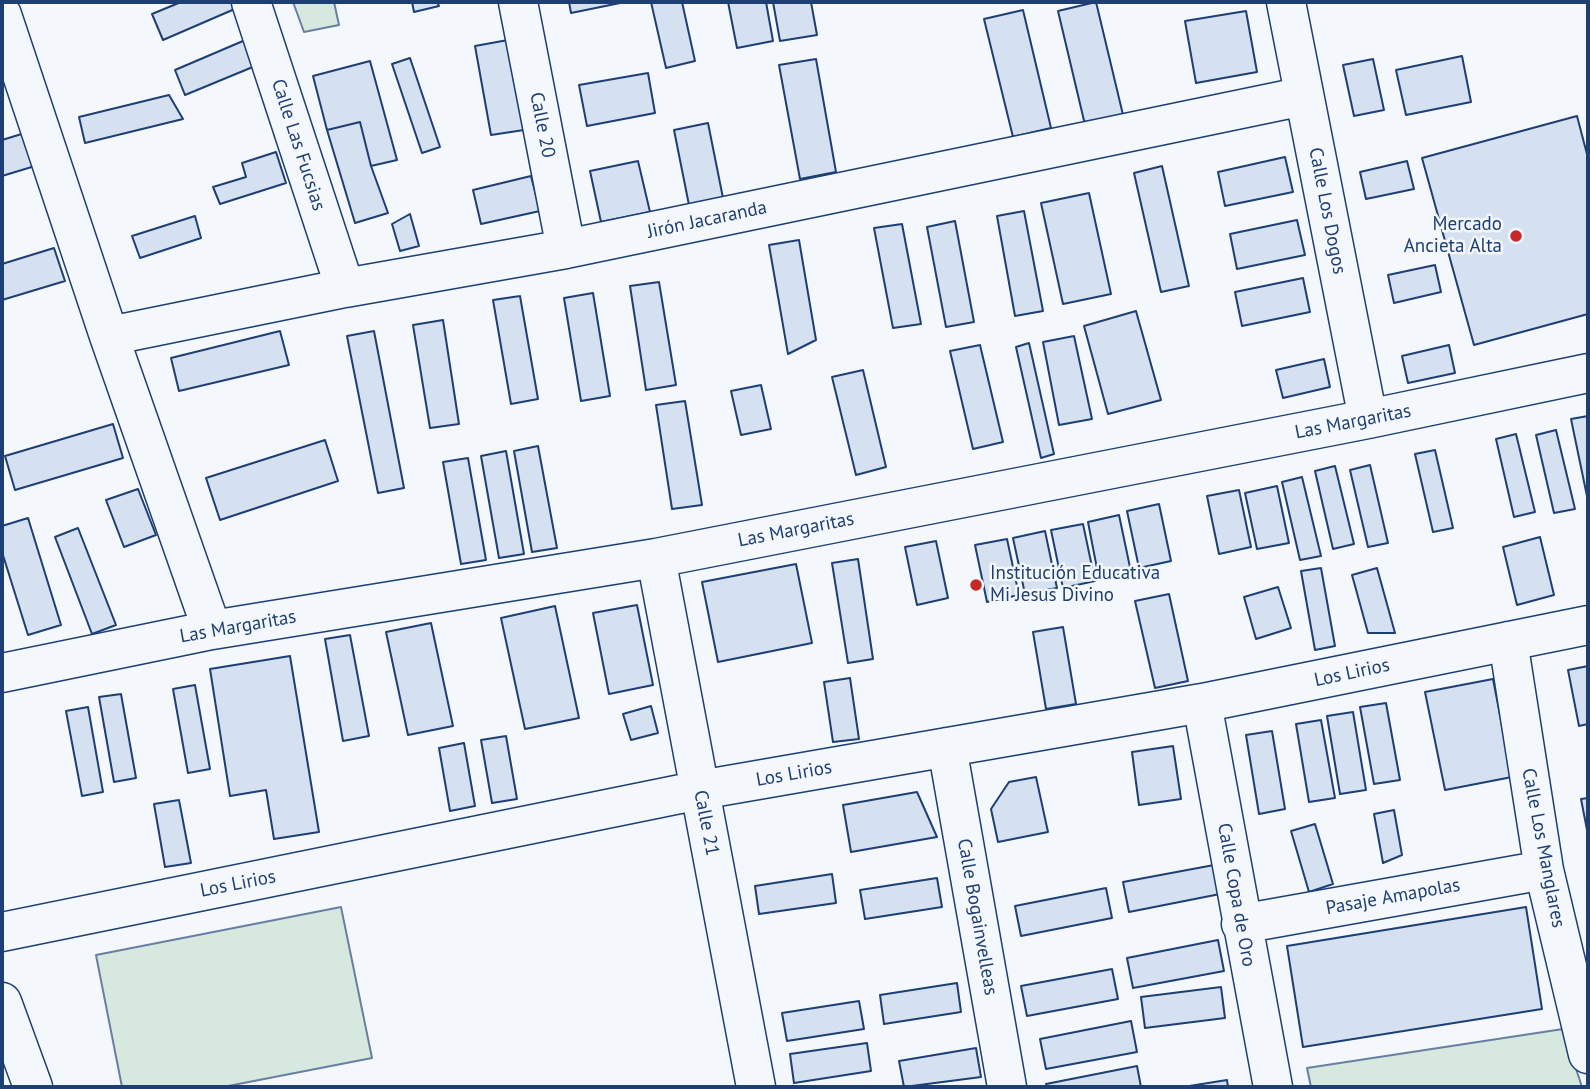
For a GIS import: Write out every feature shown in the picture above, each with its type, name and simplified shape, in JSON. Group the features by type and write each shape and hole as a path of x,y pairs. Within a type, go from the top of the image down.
{"street":[{"name":"Calle Las Fucsias","path":"251,2 345,288"},
{"name":"Calle 20","path":"518,2 566,249"},
{"name":"Calle Los Dogos","path":"1286,2 1368,419"},
{"path":"2,15 109,337 212,631"},
{"name":"Jirón Jacaranda","path":"109,337 345,288 566,249 1304,96"},
{"name":"Las Margaritas","path":"2,673 212,631 656,558 1368,419 1588,373"},
{"name":"Calle 21","path":"656,558 756,1087"},
{"name":"Los Lirios","path":"2,932 700,790 1202,703 1588,625"},
{"name":"Calle Los Manglares","path":"1508,641 1544,870 1588,1054"},
{"name":"Calle Copa de Oro","path":"1202,703 1273,1087"},
{"name":"Calle Bogainvelleas","path":"947,747 1007,1087"},
{"name":"Pasaje Amapolas","path":"1241,924 1544,870"},
{"path":"2,1002 33,1087"}],"shaded area":[{"path":"293,2 334,2 339,25 304,32"},
{"path":"341,907 372,1058 223,1087 122,1087 96,955"},
{"path":"1563,1029 1582,1087 1311,1087 1307,1068"}],"building":[{"path":"181,2 234,2 237,8 163,40 152,14"},
{"path":"412,2 437,2 439,6 414,12"},
{"path":"569,2 625,2 571,13"},
{"path":"651,2 682,2 695,61 666,68"},
{"path":"728,2 766,2 773,41 737,48"},
{"path":"773,2 811,2 817,35 780,41"},
{"path":"1096,2 1124,119 1086,129 1058,11"},
{"path":"1023,10 1051,128 1013,137 984,19"},
{"path":"1246,11 1257,72 1196,83 1185,21"},
{"path":"250,38 260,64 185,95 175,70"},
{"path":"508,40 524,130 491,135 475,46"},
{"path":"1462,56 1471,102 1406,115 1396,70"},
{"path":"410,58 440,147 422,153 392,64"},
{"path":"816,59 836,172 800,179 779,65"},
{"path":"1373,59 1384,110 1354,116 1343,65"},
{"path":"370,61 397,160 371,166 360,122 327,130 313,76"},
{"path":"648,73 655,113 587,126 579,85"},
{"path":"169,95 183,119 85,143 79,117"},
{"name":"Mercado Ancieta Alta","path":"1577,116 1588,158 1588,314 1474,345 1422,158"},
{"path":"360,122 371,166 388,213 355,223 327,130"},
{"path":"708,123 723,198 689,205 674,130"},
{"path":"25,133 35,166 2,176 2,140"},
{"path":"276,152 286,183 220,204 213,187 246,177 242,163"},
{"path":"1285,157 1293,192 1225,206 1218,172"},
{"path":"638,161 650,212 601,222 590,171"},
{"path":"1407,161 1414,189 1366,199 1360,172"},
{"path":"1162,166 1189,286 1161,292 1134,173"},
{"path":"531,176 540,211 481,224 473,190"},
{"path":"1089,193 1111,294 1063,304 1041,203"},
{"path":"1024,211 1043,311 1015,316 997,216"},
{"path":"410,214 419,246 400,251 392,224"},
{"path":"195,216 201,238 140,258 132,236"},
{"path":"1297,220 1305,255 1237,269 1230,234"},
{"path":"955,221 974,322 946,327 927,227"},
{"path":"902,224 921,324 893,328 874,228"},
{"path":"799,240 816,340 788,354 769,245"},
{"path":"54,248 65,281 2,300 2,264"},
{"path":"1435,265 1441,292 1394,303 1388,275"},
{"path":"1303,278 1310,312 1242,326 1235,292"},
{"path":"659,282 676,385 646,390 630,286"},
{"path":"593,293 610,396 581,401 564,298"},
{"path":"520,296 538,399 511,404 493,300"},
{"path":"1136,311 1161,400 1108,414 1084,326"},
{"path":"443,320 459,424 430,428 413,325"},
{"path":"280,331 289,365 179,391 171,358"},
{"path":"374,331 404,488 378,493 347,336"},
{"path":"1074,336 1092,419 1059,425 1043,342"},
{"path":"1029,343 1054,454 1041,458 1016,347"},
{"path":"980,345 1003,442 973,449 950,351"},
{"path":"1449,345 1455,373 1408,383 1402,356"},
{"path":"1324,359 1330,387 1283,398 1276,370"},
{"path":"863,370 886,467 856,475 832,377"},
{"path":"761,385 771,429 741,435 731,391"},
{"path":"685,401 702,505 672,509 656,405"},
{"path":"1588,416 1588,501 1571,419"},
{"path":"113,424 123,458 15,490 5,456"},
{"path":"1556,430 1575,509 1554,513 1536,435"},
{"path":"1516,434 1535,512 1514,517 1496,439"},
{"path":"325,440 338,481 220,520 206,478"},
{"path":"538,446 557,548 532,552 514,451"},
{"path":"1435,450 1453,528 1433,532 1415,454"},
{"path":"506,451 524,554 499,558 481,456"},
{"path":"468,458 486,560 461,564 443,462"},
{"path":"1370,465 1388,543 1368,547 1350,470"},
{"path":"1335,466 1354,544 1333,549 1315,471"},
{"path":"1302,477 1321,556 1300,560 1282,482"},
{"path":"1277,486 1289,543 1257,549 1245,493"},
{"path":"138,489 156,535 124,547 106,500"},
{"path":"1239,490 1251,547 1219,554 1207,496"},
{"path":"1159,504 1171,561 1139,568 1127,511"},
{"path":"1119,515 1131,572 1099,579 1088,522"},
{"path":"28,518 61,625 28,635 2,552 2,526"},
{"path":"1083,524 1095,581 1063,588 1051,530"},
{"path":"78,528 116,625 92,634 55,537"},
{"path":"1045,531 1057,588 1025,594 1013,538"},
{"path":"1540,537 1554,595 1517,605 1503,547"},
{"path":"1007,539 1019,595 987,602 975,545"},
{"path":"936,541 948,598 917,605 905,547"},
{"path":"858,559 873,659 848,663 832,563"},
{"path":"796,564 812,643 718,662 702,582"},
{"path":"1321,568 1335,646 1315,650 1301,571"},
{"path":"1377,568 1395,633 1368,633 1352,575"},
{"path":"1278,587 1291,628 1256,639 1244,597"},
{"path":"1169,594 1188,681 1155,688 1135,601"},
{"path":"637,605 653,685 609,694 593,613"},
{"path":"555,606 579,718 525,729 501,618"},
{"path":"431,623 453,726 408,735 386,632"},
{"path":"1063,627 1076,704 1046,709 1033,632"},
{"path":"350,635 369,736 343,741 325,639"},
{"path":"290,656 319,832 274,839 266,790 230,796 210,669"},
{"path":"1588,666 1588,724 1579,726 1568,670"},
{"path":"850,678 859,739 833,742 824,682"},
{"path":"1493,679 1512,777 1445,790 1425,692"},
{"path":"195,685 210,769 188,773 173,689"},
{"path":"121,694 136,778 114,782 99,697"},
{"path":"1386,703 1400,780 1374,784 1360,707"},
{"path":"651,706 658,733 631,740 623,714"},
{"path":"88,707 103,792 82,796 66,711"},
{"path":"1353,712 1366,790 1340,794 1327,716"},
{"path":"1321,720 1335,798 1309,802 1296,724"},
{"path":"1272,731 1285,809 1259,814 1246,735"},
{"path":"506,736 517,799 492,803 481,740"},
{"path":"464,743 475,806 450,811 439,748"},
{"path":"1173,746 1181,799 1139,805 1132,752"},
{"path":"1036,777 1048,832 998,842 991,809 1009,782"},
{"path":"917,792 937,837 851,852 843,805"},
{"path":"1588,798 1588,835 1581,799"},
{"path":"179,800 191,863 165,867 154,804"},
{"path":"1394,810 1402,855 1383,863 1374,814"},
{"path":"1315,824 1333,884 1309,892 1291,831"},
{"path":"1214,865 1220,894 1129,912 1123,882"},
{"path":"832,874 836,903 759,914 755,886"},
{"path":"937,878 942,907 865,919 860,890"},
{"path":"1106,888 1112,918 1021,936 1015,906"},
{"path":"1526,907 1542,1009 1303,1047 1287,946"},
{"path":"1218,940 1224,971 1133,988 1127,958"},
{"path":"1112,969 1118,999 1027,1016 1021,986"},
{"path":"957,983 961,1012 884,1024 880,995"},
{"path":"1221,987 1225,1018 1145,1028 1141,997"},
{"path":"859,1001 864,1029 787,1041 782,1013"},
{"path":"1131,1021 1137,1052 1046,1069 1040,1039"},
{"path":"867,1043 871,1071 794,1083 790,1054"},
{"path":"976,1048 981,1077 904,1087 899,1061"},
{"path":"1137,1066 1141,1087 1047,1087 1046,1084"},
{"path":"1227,1080 1228,1087 1183,1087"}],"place":[{"name":"Mercado Ancieta Alta","path":"1516,236"},
{"name":"Institución Educativa Mi Jesus Divino","path":"976,585"}]}
